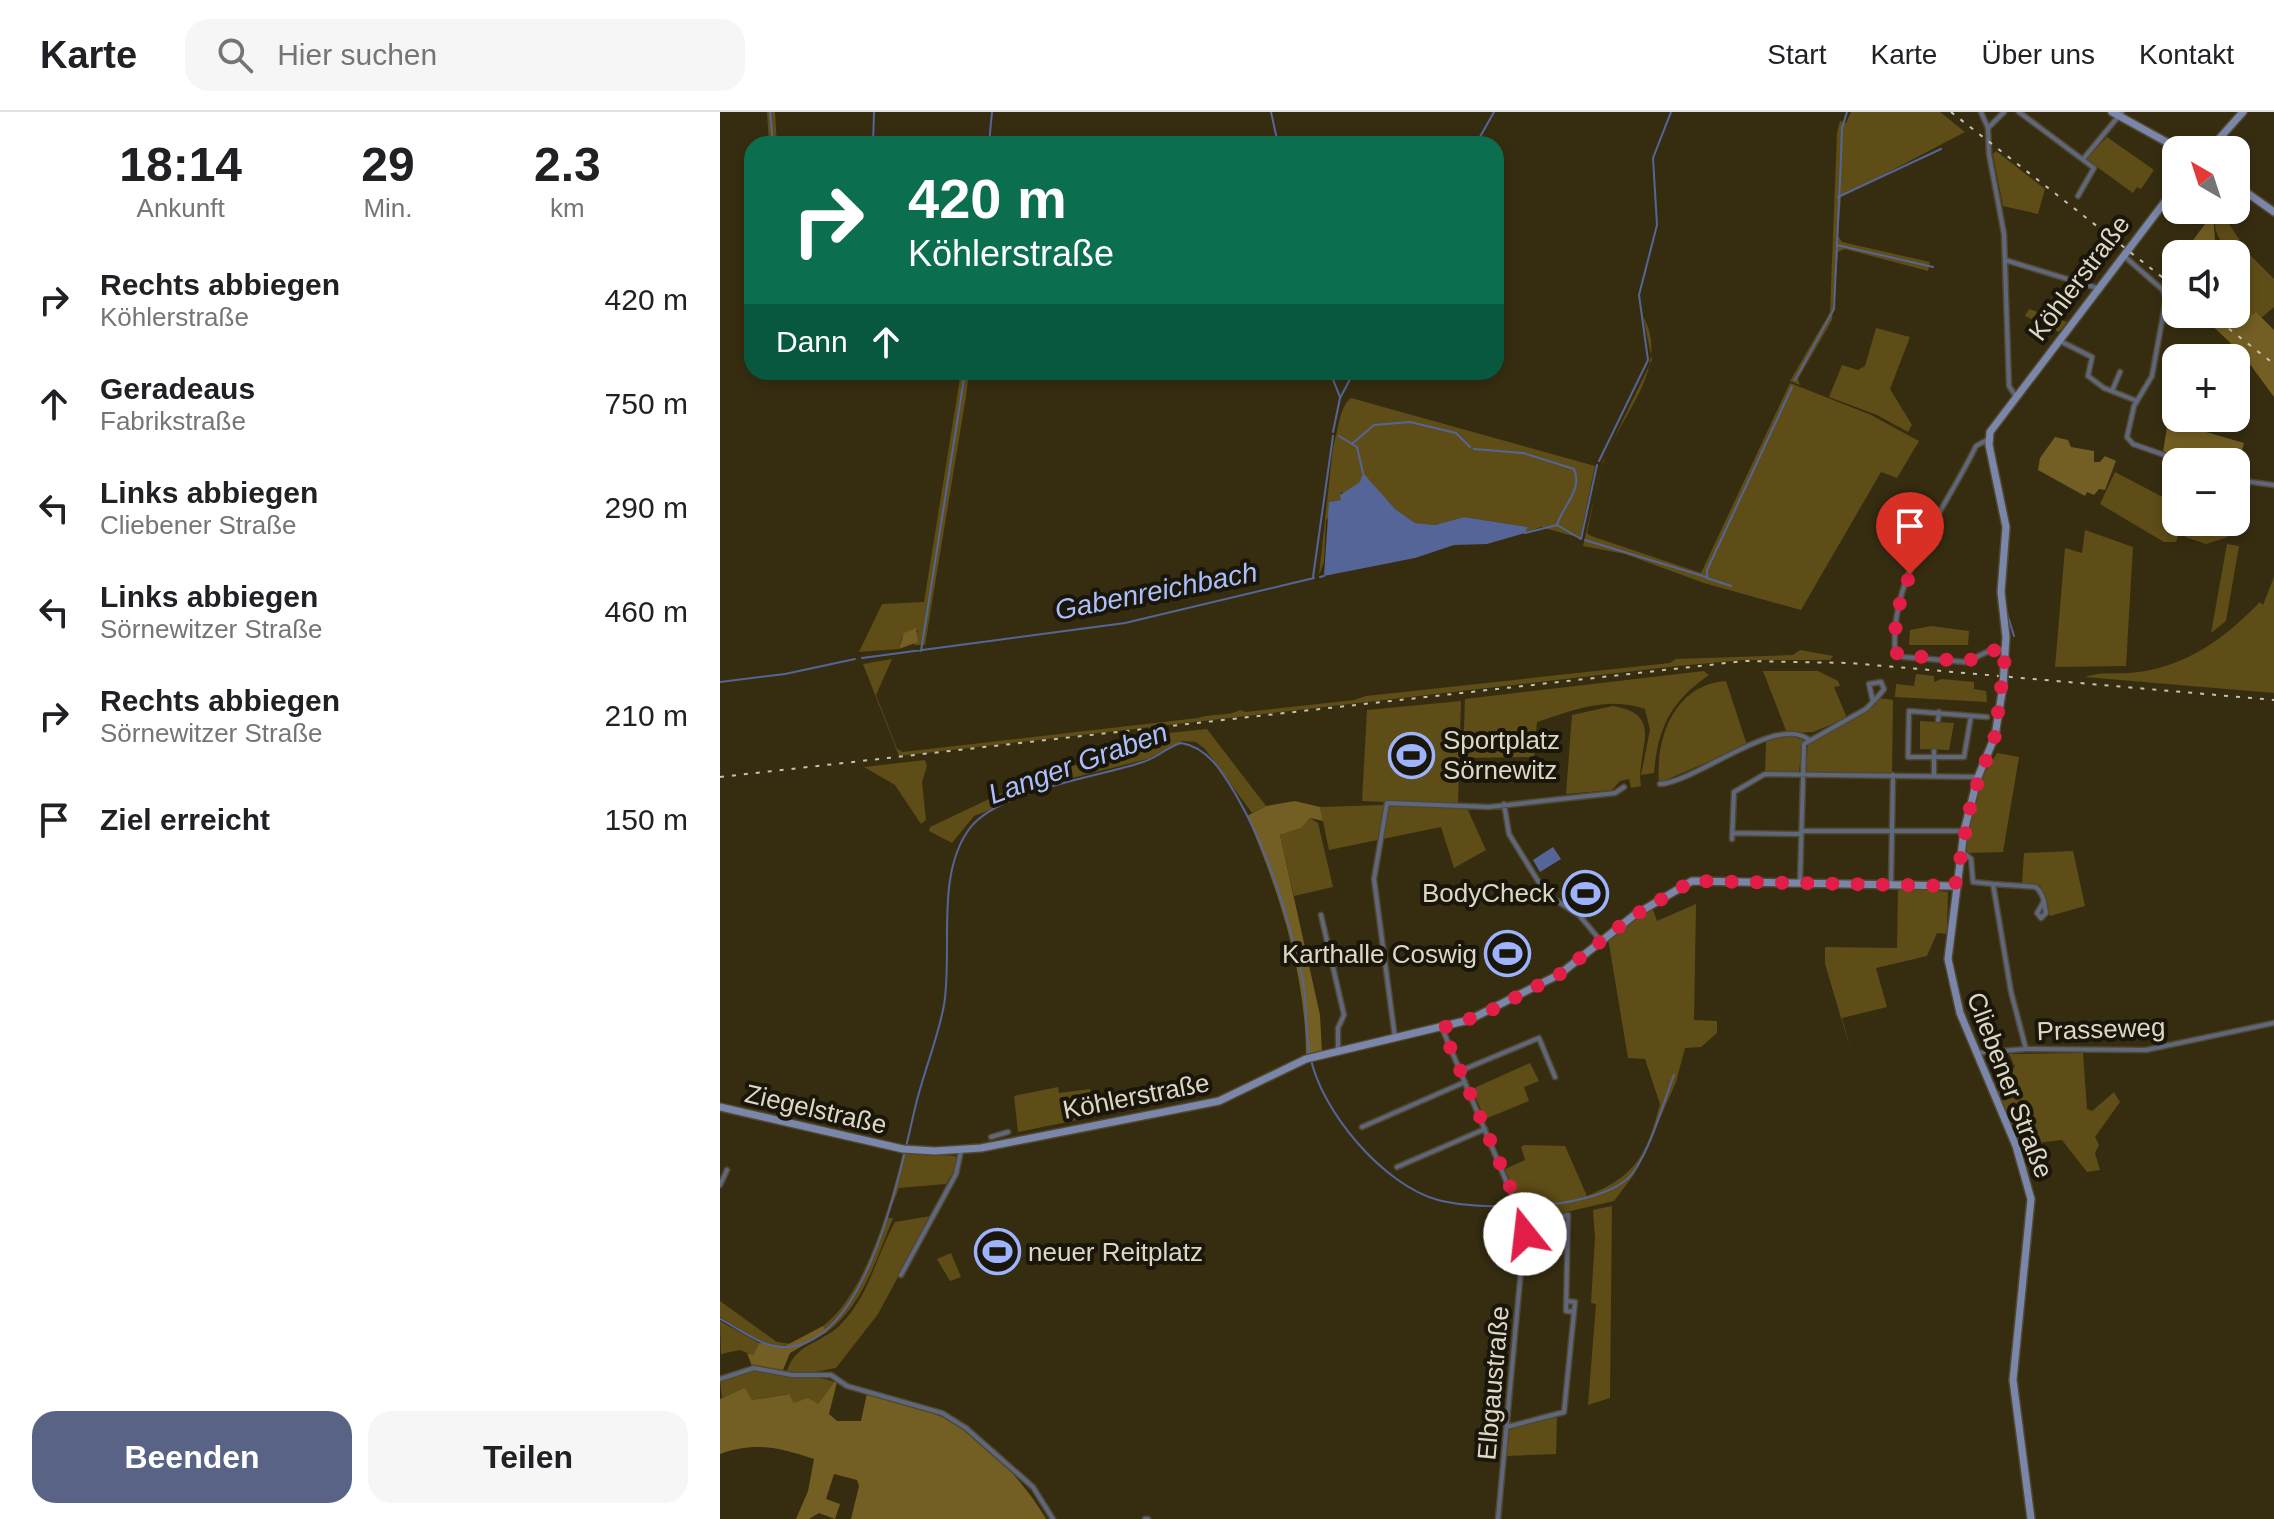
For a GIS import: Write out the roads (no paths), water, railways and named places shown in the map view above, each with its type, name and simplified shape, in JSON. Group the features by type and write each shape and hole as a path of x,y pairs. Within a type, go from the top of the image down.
{"street":[{"path":"1981,112 1988,128 2005,260 2009,386 2015,395"},
{"path":"1988,128 2004,112"},
{"path":"2019,112 2084,158 2094,172 2078,196"},
{"path":"2112,112 2121,114 2162,139"},
{"path":"2222,136 2243,112"},
{"path":"2084,158 2121,114"},
{"path":"2250,195 2274,212"},
{"name":"Köhlerstraße","path":"1989,439 1994,422 2162,204"},
{"path":"2122,254 2155,282 2166,296 2152,376 2137,401 2126,434 2129,441 2162,454"},
{"path":"2005,260 2097,288"},
{"path":"2057,339 2089,355 2093,360 2090,379 2137,401"},
{"path":"2112,391 2120,372"},
{"path":"1989,439 1976,446 1922,547 1897,609 1895,649 1903,657 1966,662 1989,651 2006,649"},
{"name":"Cliebener Straße","path":"1989,439 2006,527 2001,592 2006,649 1995,736 1978,777 1964,831 1965,854 1955,886 1949,971 1974,1053 2016,1146 2031,1199 2013,1380 2031,1519"},
{"path":"2250,482 2274,485"},
{"path":"1800,881 1803,749 1808,739 1861,714 1873,702 1884,689 1881,682 1869,684 1873,702"},
{"path":"1971,716 1964,757 1908,757 1909,711 1987,717"},
{"path":"1938,720 1939,712"},
{"path":"1660,784 1763,740 1797,735 1808,739"},
{"path":"1934,751 1934,776"},
{"path":"1964,831 1801,832 1732,836 1734,792 1765,774 1978,777"},
{"path":"1891,883 1893,775"},
{"path":"1396,1041 1374,879 1387,803 1497,806 1610,793 1624,787"},
{"path":"1504,804 1509,834 1546,894 1579,915 1600,941"},
{"path":"1965,854 1973,882 2034,886 2041,892 2044,901"},
{"name":"Köhlerstraße","path":"907,1149 961,1151 1219,1101 1310,1058 1396,1041 1484,1014 1560,974 1649,906 1692,881 1955,886"},
{"path":"1993,884 2011,992 2026,1049"},
{"path":"1321,915 1344,1015 1338,1028 1338,1052"},
{"name":"Prasseweg","path":"1974,1053 2026,1049 2146,1050 2274,1023"},
{"name":"Elbgaustraße","path":"1442,1028 1525,1224 1498,1519"},
{"path":"1460,1071 1539,1038 1555,1077"},
{"path":"1362,1127 1465,1082"},
{"name":"Ziegelstraße","path":"720,1107 907,1149"},
{"path":"1397,1167 1485,1129"},
{"path":"991,1137 1008,1132"},
{"path":"1001,1134 1001,1144"},
{"path":"901,1275 956,1174 961,1151"},
{"path":"720,1185 727,1170"},
{"path":"1507,1427 1564,1412 1574,1312 1566,1311 1568,1215 1525,1224"},
{"path":"720,1379 754,1368 831,1375 847,1386 942,1413 966,1428 1028,1482 1053,1519"}],"water":[{"path":"1363,473 1395,509 1415,523 1435,525 1464,517 1528,527 1525,533 1487,544 1454,545 1415,558 1324,576 1329,502 1341,500 1340,495 1360,482"},
{"path":"1553,847 1561,859 1540,872 1533,860"}],"waterway":[{"path":"770,112 772,136"},
{"path":"873,136 874,112"},
{"path":"990,136 992,112"},
{"path":"1271,112 1276,136"},
{"name":"Gabenreichbach","path":"1480,136 1494,112"},
{"path":"1599,461 1648,360 1639,295 1657,225 1653,158 1671,112"},
{"path":"1841,158 1842,128 1847,112"},
{"path":"1838,197 1941,149"},
{"path":"1795,380 1834,309 1841,158"},
{"path":"1837,245 1933,267"},
{"path":"921,651 964,380"},
{"path":"1333,380 1340,397"},
{"name":"Gabenreichbach","path":"1333,432 1340,398 1350,380"},
{"path":"1731,586 1707,578 1707,570 1792,387"},
{"path":"1353,443 1374,425 1410,422 1456,433 1470,447"},
{"name":"Gabenreichbach","path":"1313,577 1333,436"},
{"path":"1339,436 1357,447 1363,473"},
{"path":"1474,449 1523,453 1574,469 1574,491 1557,525"},
{"path":"1525,533 1557,525 1581,539 1597,465"},
{"path":"1585,540 1706,577"},
{"path":"2007,564 2008,542"},
{"path":"1320,577 1324,576"},
{"name":"Gabenreichbach","path":"862,658 1125,623 1314,578"},
{"path":"2006,610 2014,636"},
{"name":"Gabenreichbach","path":"720,682 785,674 855,659"},
{"name":"Langer Graben","path":"720,1319 760,1341 786,1347 815,1338 839,1316 860,1285 890,1207 944,1005 952,867 970,828 984,815 1026,794 1143,762 1181,743 1191,745 1214,762 1258,838 1276,883 1296,953 1304,987 1310,1055 1326,1099 1357,1142 1396,1179 1438,1200 1471,1205 1541,1205 1602,1193 1627,1179 1635,1170 1652,1136 1674,1075"}],"railway":[{"path":"1951,112 2162,277"},
{"path":"2228,328 2274,364"},
{"path":"720,777 1744,661 1850,663 2274,700"}],"place":[{"name":"Sportplatz Sörnewitz","path":"1412,755"},
{"name":"BodyCheck","path":"1586,893"},
{"name":"Karthalle Coswig","path":"1508,954"},
{"name":"neuer Reitplatz","path":"997,1252"}]}
